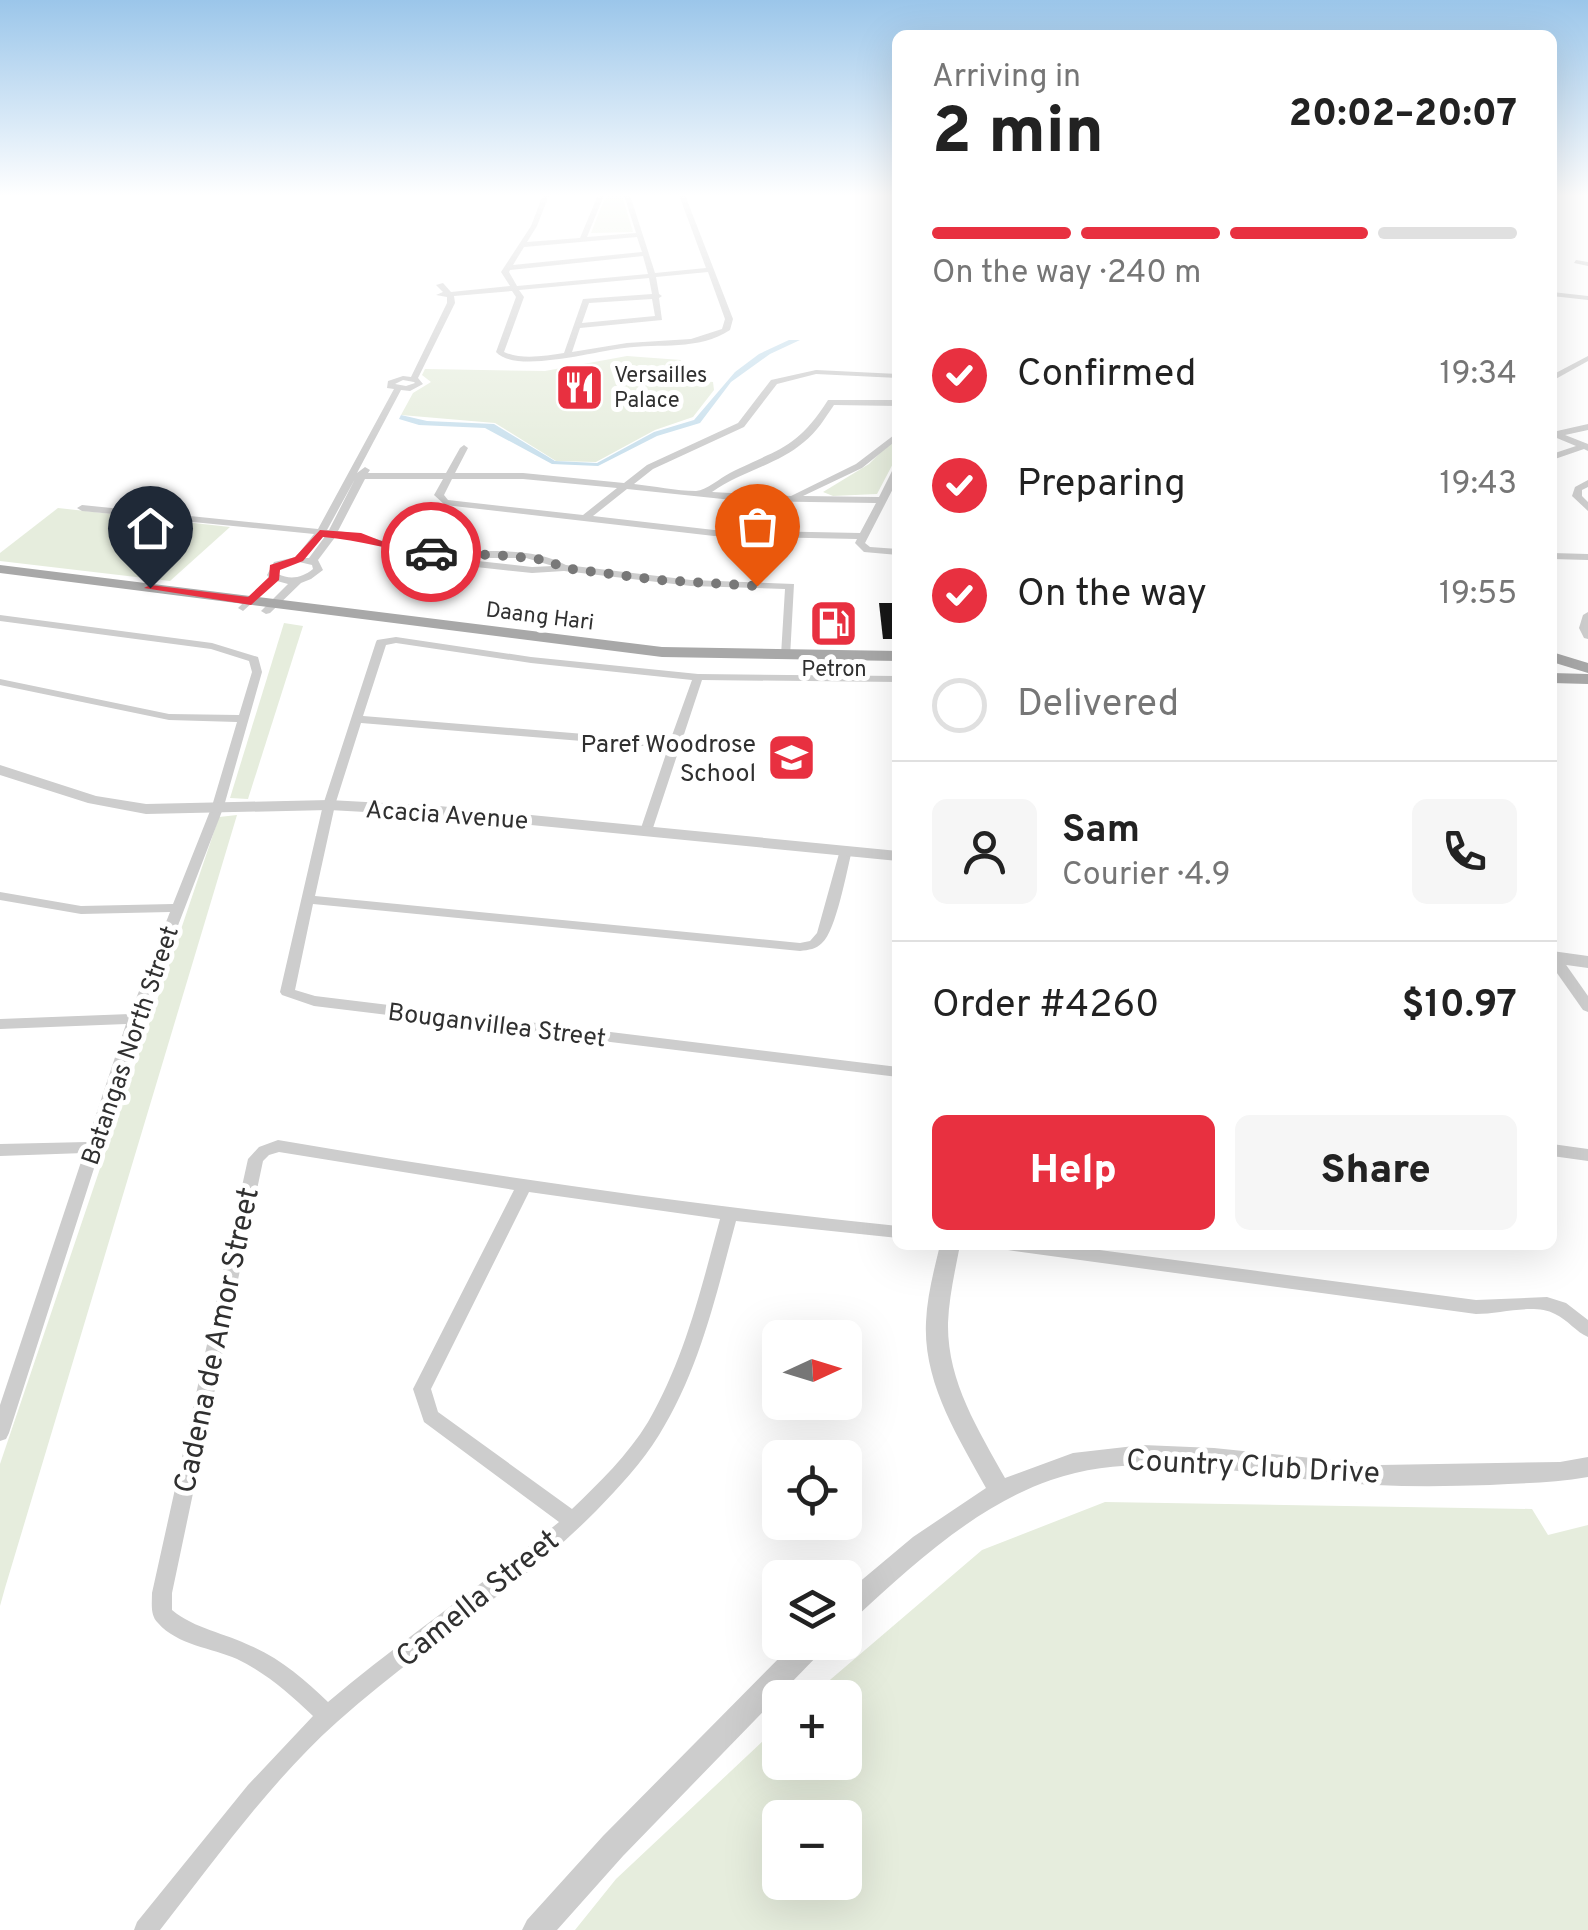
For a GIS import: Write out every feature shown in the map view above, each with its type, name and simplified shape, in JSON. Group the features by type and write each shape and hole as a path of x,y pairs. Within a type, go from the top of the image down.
{"main road":[{"name":"Daang Hari","path":"0,569 671,660 892,666"},
{"name":"Daang Hari","path":"0,578 247,605"},
{"name":"Daang Hari","path":"270,608 662,652 892,656"},
{"path":"1557,659 1588,668"},
{"path":"1557,668 1588,668"},
{"path":"1557,678 1588,679"}],"street":[{"path":"517,285 520,305 501,355 510,358 566,356 718,334 726,330 729,319 716,285"},
{"path":"409,378 442,293 548,285"},
{"path":"578,326 660,318 655,285"},
{"path":"1557,295 1588,298"},
{"path":"566,356 586,301 658,296"},
{"path":"1557,376 1588,358"},
{"path":"584,519 622,486 675,453 741,426 774,382 814,367 892,375"},
{"path":"409,378 420,384 402,389 390,383 409,378"},
{"path":"306,560 326,534 402,389"},
{"path":"703,494 730,476 793,449 818,428 832,402 892,403"},
{"path":"1557,433 1588,427"},
{"path":"1557,435 1587,446"},
{"path":"790,498 859,466 892,439"},
{"path":"1557,455 1587,446"},
{"path":"464,448 439,495 445,502 714,532 862,536"},
{"path":"357,474 538,476 703,494 881,500"},
{"path":"892,479 860,543 867,550 892,552"},
{"path":"1588,483 1578,489 1577,496 1588,508"},
{"path":"82,508 361,536 394,548 458,556 476,564 511,562 691,582 790,586 786,655"},
{"path":"1557,556 1588,557"},
{"path":"270,608 297,581 316,573 319,566 306,560 278,564 272,571 275,578"},
{"path":"275,578 297,581"},
{"path":"247,605 275,578"},
{"path":"1588,615 1584,628 1588,636"},
{"name":"Batangas North Street","path":"0,618 212,646 254,658 257,672 218,806 135,1019 4,1411 0,1433"},
{"path":"329,806 380,642 396,640 531,660 698,677 892,679"},
{"path":"646,832 672,745 698,677"},
{"path":"0,682 169,716 244,719"},
{"path":"356,719 672,745"},
{"name":"Acacia Avenue","path":"0,770 116,806 146,809 329,806 439,811 892,855"},
{"name":"Bouganvillea Street","path":"329,806 287,992 314,1001 892,1071"},
{"path":"308,898 800,947 814,944 823,934 846,850"},
{"path":"0,896 81,910 176,908"},
{"path":"1557,957 1588,962"},
{"path":"1557,962 1588,1006"},
{"path":"0,1024 135,1019"},
{"path":"0,1150 94,1146"},
{"name":"Cadena de Amor Street","path":"328,1716 290,1679 224,1643 174,1626 162,1614 162,1593 256,1159 264,1151 278,1146 523,1188 729,1216 892,1231"},
{"path":"1557,1151 1588,1155"},
{"path":"523,1188 422,1389 430,1416 573,1520"},
{"name":"Camella Street","path":"144,1930 226,1826 328,1716 573,1520 637,1453 681,1378 729,1216"},
{"path":"949,1250 936,1324 939,1353 951,1394 1001,1493"},
{"path":"1051,1250 1476,1307 1546,1301 1569,1310 1588,1330"},
{"name":"Country Club Drive","path":"862,1597 936,1535 1001,1493 1070,1464 1183,1457 1360,1474 1560,1472 1588,1467"},
{"path":"537,1930 613,1846 795,1660"}],"green space":[{"path":"627,356 681,360 672,378 713,382 714,390 693,417 655,430 596,462 556,461 495,423 401,415 413,393 431,382 422,375 425,369 545,371"},
{"path":"892,441 892,466 877,494 833,496 823,492 869,464"},
{"path":"58,508 230,527 170,581 0,561 0,553"},
{"path":"284,623 303,626 248,799 230,798"},
{"path":"237,815 0,1606 0,1464 219,817"},
{"path":"1105,1502 1532,1509 1548,1535 1588,1525 1588,1930 575,1930 616,1879 762,1742 762,1780 862,1780 862,1680 830,1680 853,1660 862,1660 862,1653 982,1550"}],"water":[{"path":"789,340 800,340 770,354 731,382 700,423 657,436 598,466 552,464 485,428 419,425 399,419 401,415 427,421 494,424 555,461 597,463 654,432 694,420 735,372 759,354"}],"building":[{"path":"879,603 892,603 892,639 883,639"},
{"name":"Petron","path":"818,618 849,618 850,638 818,638"}],"way so far":[{"path":"431,552 510,556 546,560 564,568 659,580 757,586"}],"place":[{"name":"Versailles Palace","path":"579,387"},
{"name":"Petron","path":"834,624"},
{"name":"Paref Woodrose School","path":"791,757"}],"route":[{"path":"150,588 251,601 275,578 272,571 278,564 299,559 320,534 361,536 382,545 431,552"}]}
